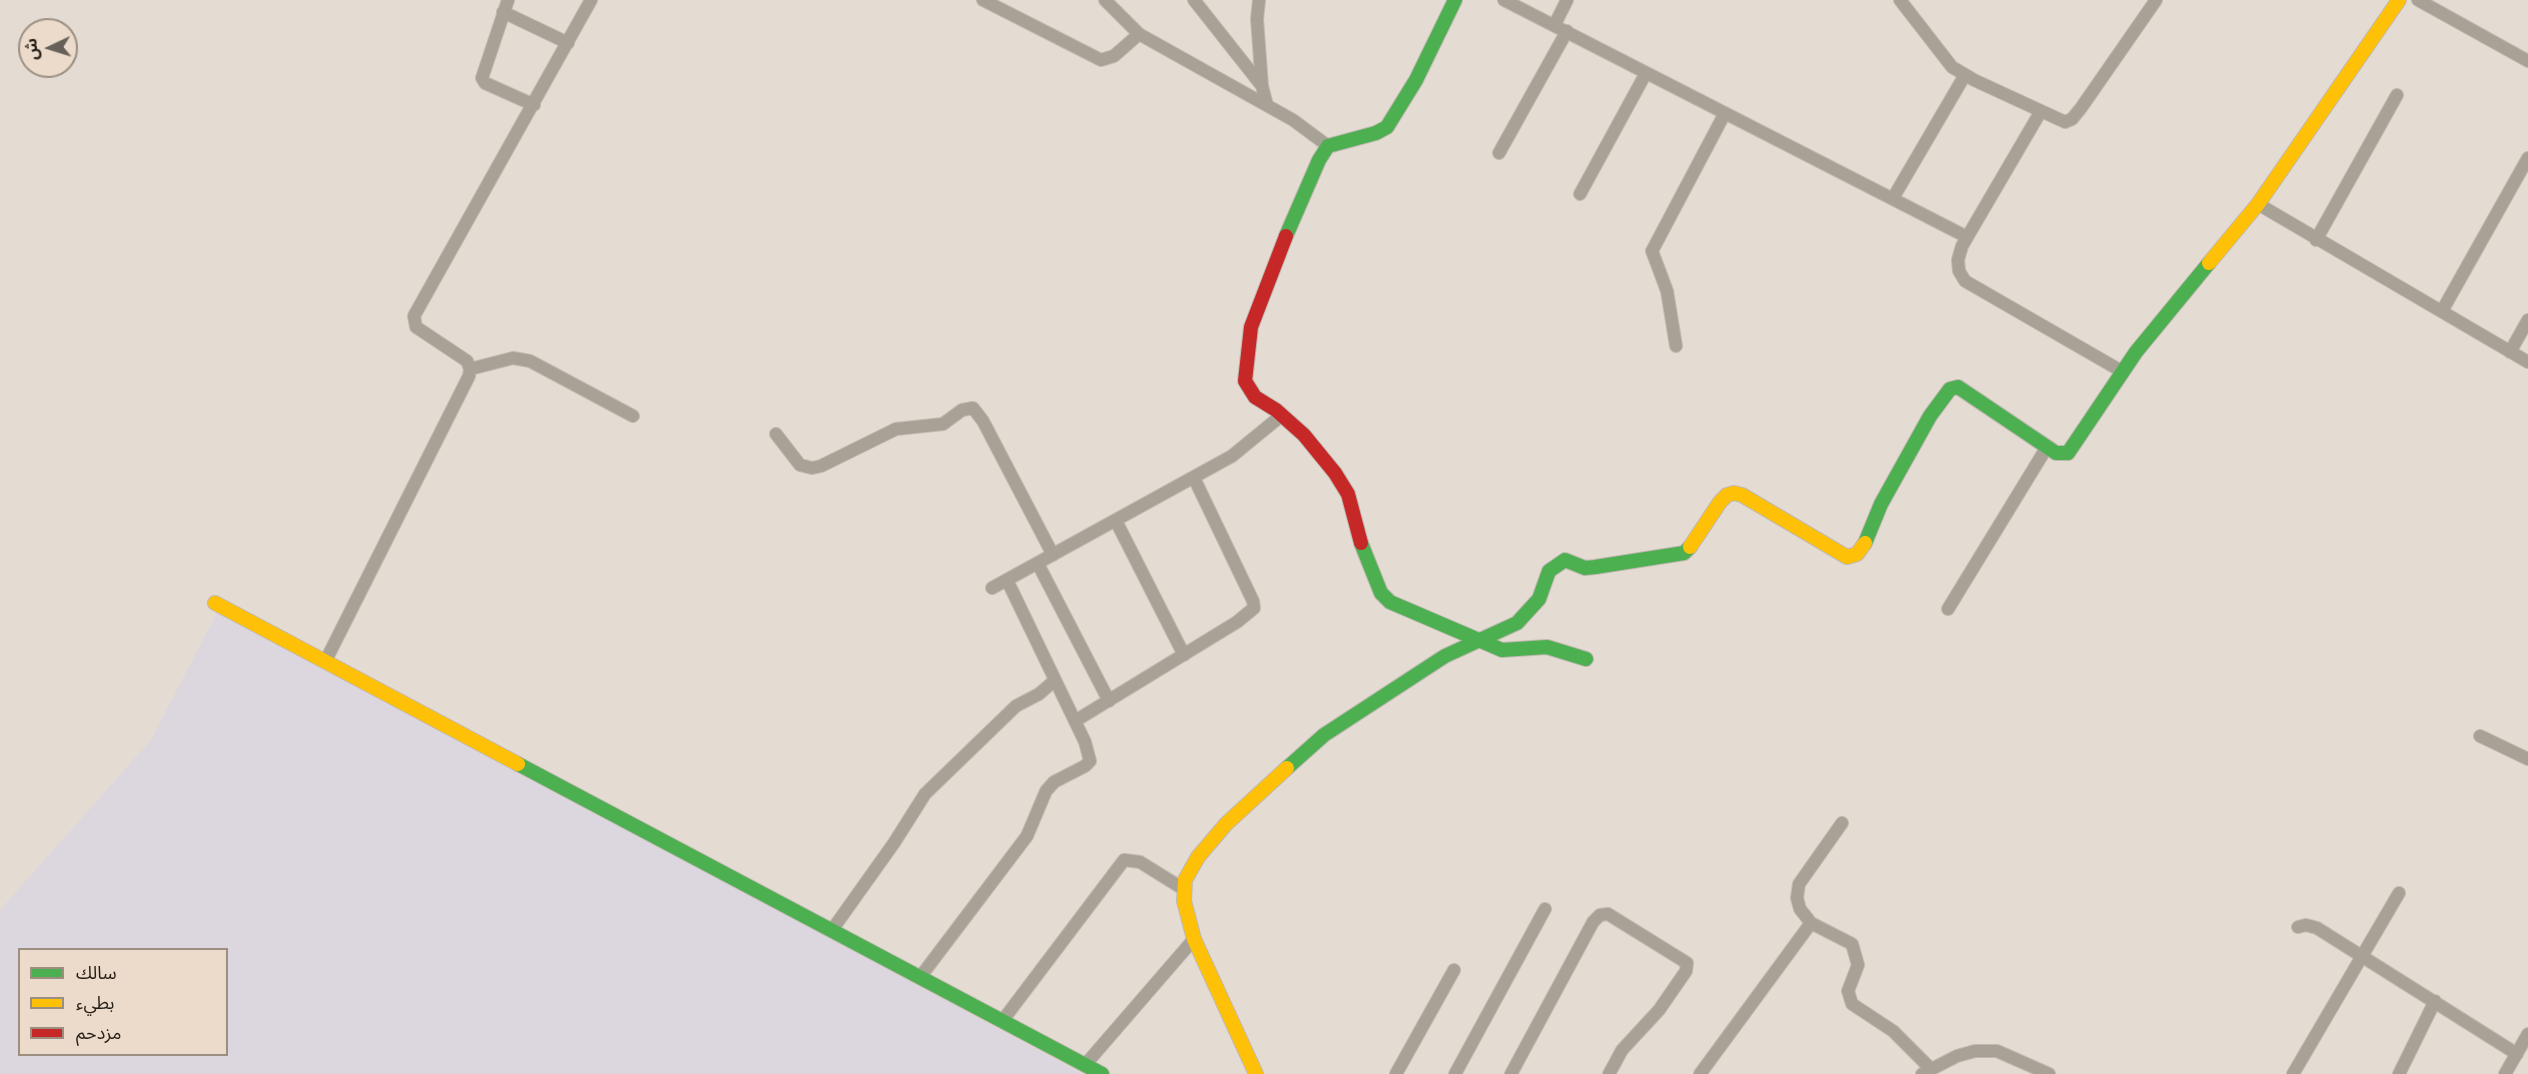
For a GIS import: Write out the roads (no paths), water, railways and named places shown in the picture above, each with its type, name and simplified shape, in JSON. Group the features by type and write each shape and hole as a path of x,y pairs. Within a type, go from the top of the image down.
{"street":[{"path":"326,660 459,397 470,369 467,361 416,327 414,316 591,0"},
{"path":"983,0 1101,60 1114,56 1139,34"},
{"path":"1105,0 1139,34 1267,105 1328,146"},
{"path":"1194,0 1262,86"},
{"path":"1259,0 1257,19 1262,86 1267,105"},
{"path":"1455,0 1416,80 1387,127 1376,134 1328,146 1319,160 1279,253 1251,327 1246,367 1248,389 1304,435 1348,494 1358,536 1381,593 1390,603 1417,616 1509,651 1547,647 1586,659"},
{"path":"1504,0 1967,237"},
{"path":"1554,24 1568,0"},
{"path":"1900,0 1942,57 1965,75 2058,121 2072,119 2156,0"},
{"path":"1256,1074 1194,939 1184,901 1185,880 1198,856 1226,824 1324,735 1445,656 1517,623 1539,599 1549,572 1565,560 1585,568 1684,553 1693,545 1720,502 1727,495 1734,493 1742,495 1842,555 1853,556 1865,543 1881,504 1930,416 1950,389 1958,387 2056,453 2068,453 2136,352 2258,204 2399,0"},
{"path":"2418,0 2528,61"},
{"path":"534,105 483,80 482,73 506,6 568,43"},
{"path":"1499,153 1567,31"},
{"path":"1580,194 1646,73"},
{"path":"1893,198 1965,75"},
{"path":"2316,240 2397,95"},
{"path":"2041,111 1967,237 1958,260 1959,271 1965,281 2123,372"},
{"path":"1676,346 1667,291 1652,250 1725,113"},
{"path":"2442,311 2528,158"},
{"path":"2258,204 2528,362"},
{"path":"2510,352 2528,320"},
{"path":"470,369 513,358 530,360 633,416"},
{"path":"776,434 800,465 812,468 821,466 896,429 942,424 962,410 973,408 983,421 1053,555"},
{"path":"992,588 1232,456 1282,415"},
{"path":"1948,609 2047,447"},
{"path":"1075,721 1237,622 1254,608 1253,601 1194,478"},
{"path":"1116,521 1184,655"},
{"path":"1038,564 1109,701"},
{"path":"921,976 1027,836 1046,791 1054,782 1090,761 1090,755 1075,721 1007,580"},
{"path":"215,603 1102,1074"},
{"path":"832,930 894,843 925,794 1016,706 1039,694 1054,681"},
{"path":"1039,694 1064,699"},
{"path":"2480,736 2528,759"},
{"path":"1842,823 1799,884 1797,898 1800,909 1811,923 1852,944 1858,965 1848,991 1852,1004 1893,1031 1927,1071 1975,1051 1997,1051 2049,1074"},
{"path":"1002,1020 1124,860 1131,859 1140,862 1185,890"},
{"path":"2293,1074 2399,892"},
{"path":"1455,1074 1545,909"},
{"path":"1511,1074 1593,922 1600,915 1608,914 1687,963 1686,971 1666,1000 1622,1050 1609,1074"},
{"path":"1700,1074 1811,923"},
{"path":"2298,927 2307,925 2317,928 2517,1054"},
{"path":"1085,1065 1194,939"},
{"path":"1396,1074 1454,970"},
{"path":"2399,1074 2435,1001"},
{"path":"2505,1074 2528,1035"}]}
